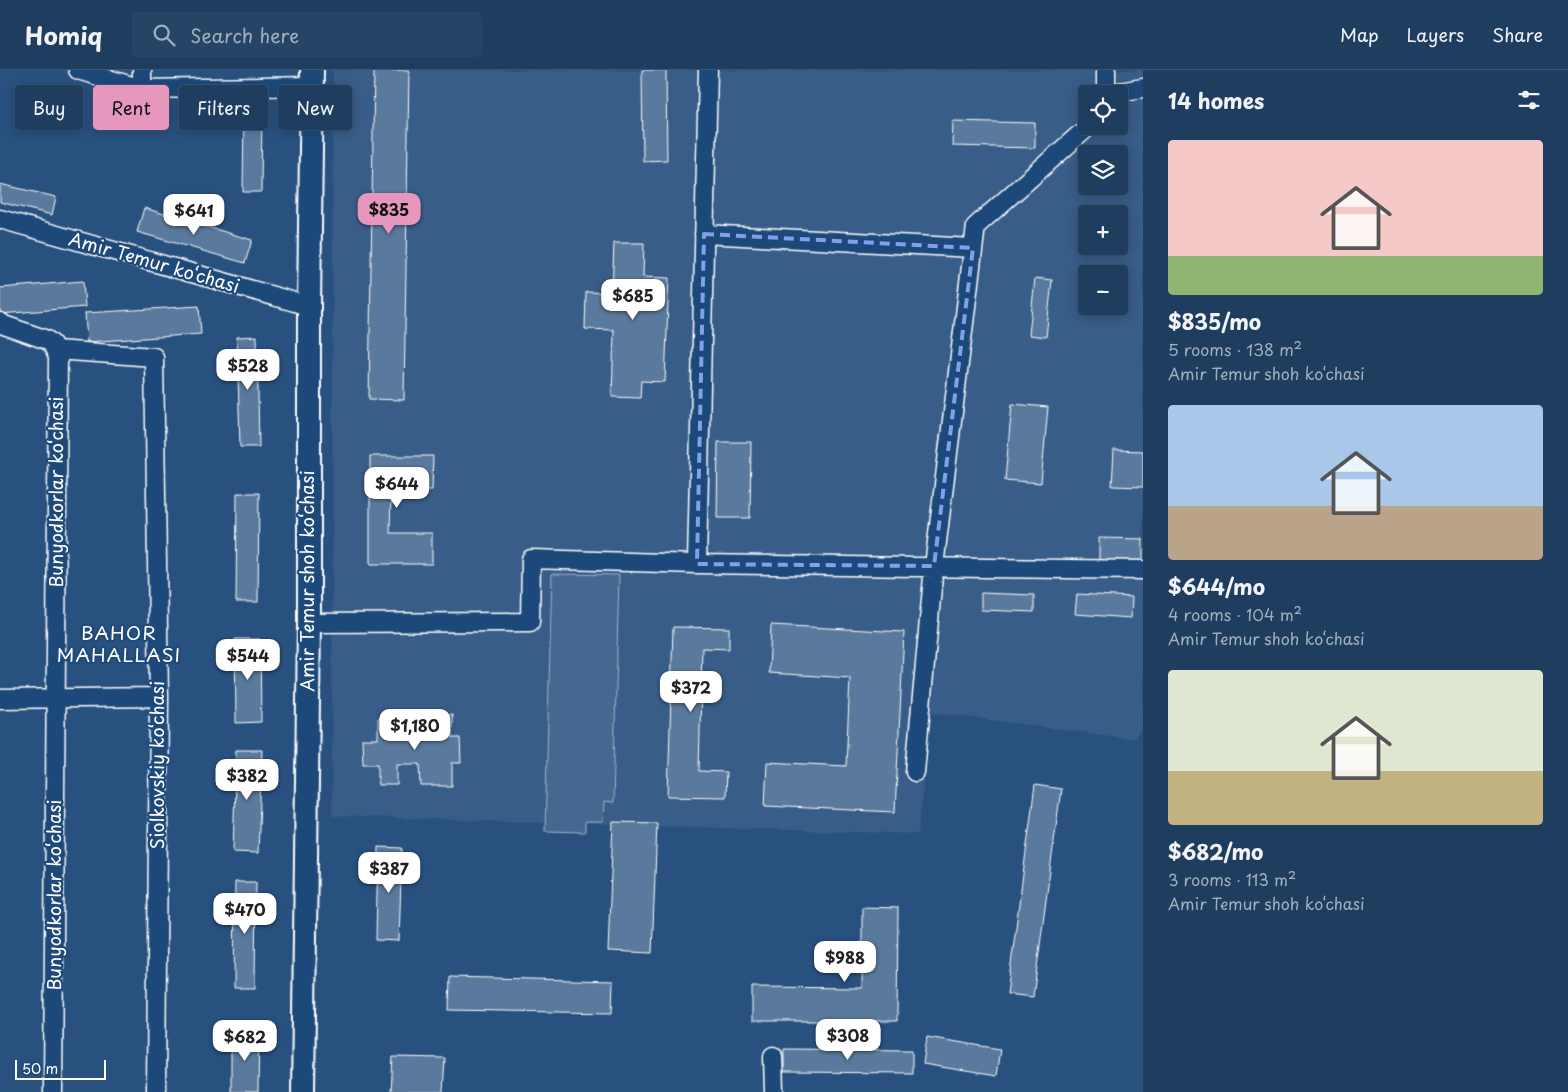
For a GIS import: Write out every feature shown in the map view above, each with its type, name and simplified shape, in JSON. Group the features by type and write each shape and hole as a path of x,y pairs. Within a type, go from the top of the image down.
{"main road":[{"name":"Amir Temur shoh ko‘chasi","path":"303,1092 309,623 308,306 312,78"}],"street":[{"path":"78,70 129,85"},
{"path":"142,70 142,85"},
{"path":"697,564 708,70"},
{"path":"1106,70 1106,85"},
{"path":"169,87 312,78"},
{"path":"1128,90 1143,88"},
{"path":"915,772 934,566 976,226 1079,135"},
{"name":"Amir Temur ko‘chasi","path":"0,220 308,306"},
{"path":"704,234 973,248"},
{"path":"0,322 47,340 56,350"},
{"name":"Siolkovskiy ko‘chasi","path":"56,350 154,357 159,697 156,1092"},
{"name":"Bunyodkorlar ko‘chasi","path":"53,1092 58,356 56,350"},
{"path":"309,623 530,622 531,559 697,564 1143,570"},
{"path":"0,699 159,697"},
{"path":"773,1056 774,1092"}],"highlighted area":[{"path":"704,234 973,248 934,566 697,564"}],"shaded area":[{"path":"333,70 1143,70 1143,728 1133,739 931,712 918,834 332,816 333,130 352,130 352,85 333,85"},
{"path":"552,574 619,575 613,803 604,802 603,822 585,822 585,832 545,831"}],"building":[{"path":"374,70 409,70 404,400 369,399"},
{"path":"642,70 666,70 667,160 643,161"},
{"path":"953,121 1035,123 1035,148 952,146"},
{"path":"244,130 262,130 261,192 243,192"},
{"path":"0,184 56,197 52,215 0,202"},
{"path":"144,208 252,240 245,263 137,232"},
{"path":"614,243 644,243 643,277 669,278 665,382 641,381 640,398 612,397 614,330 585,329 586,292 612,293"},
{"path":"1035,278 1052,280 1046,337 1029,335"},
{"path":"83,281 85,307 0,314 0,288"},
{"path":"199,306 201,334 87,342 85,313"},
{"path":"257,336 259,447 240,447 237,337"},
{"path":"1012,404 1048,407 1041,483 1005,480"},
{"path":"718,442 751,442 750,518 717,518"},
{"path":"1114,450 1143,451 1143,487 1112,486"},
{"path":"370,456 433,456 432,490 391,490 390,533 432,533 432,564 370,564"},
{"path":"237,493 259,493 258,602 236,602"},
{"path":"1099,538 1143,539 1143,566 1099,565"},
{"path":"981,593 1034,595 1034,612 981,610"},
{"path":"1077,594 1132,597 1131,618 1075,614"},
{"path":"771,625 904,632 895,812 765,806 767,762 846,766 850,678 769,673"},
{"path":"673,627 729,628 729,649 702,648 699,771 726,772 725,797 668,796"},
{"path":"235,639 260,639 261,722 236,723"},
{"path":"420,715 452,715 452,738 460,738 461,763 452,763 452,786 421,786 420,764 397,764 397,785 378,785 378,764 363,764 362,739 378,739 378,718 397,718 397,738 420,738"},
{"path":"236,750 262,750 258,853 233,852"},
{"path":"1035,785 1061,789 1033,997 1007,994"},
{"path":"613,822 657,823 652,953 608,951"},
{"path":"378,847 402,848 399,941 376,940"},
{"path":"235,882 256,882 255,988 234,988"},
{"path":"862,907 898,908 897,1021 752,1021 752,987 862,988"},
{"path":"450,977 613,981 612,1013 449,1010"},
{"path":"231,1032 259,1033 258,1092 231,1092"},
{"path":"927,1037 1000,1049 996,1076 923,1064"},
{"path":"784,1049 912,1050 912,1073 784,1072"},
{"path":"393,1057 445,1058 443,1092 391,1092"}],"district":[{"name":"BAHOR MAHALLASI","path":"119,644"}]}
